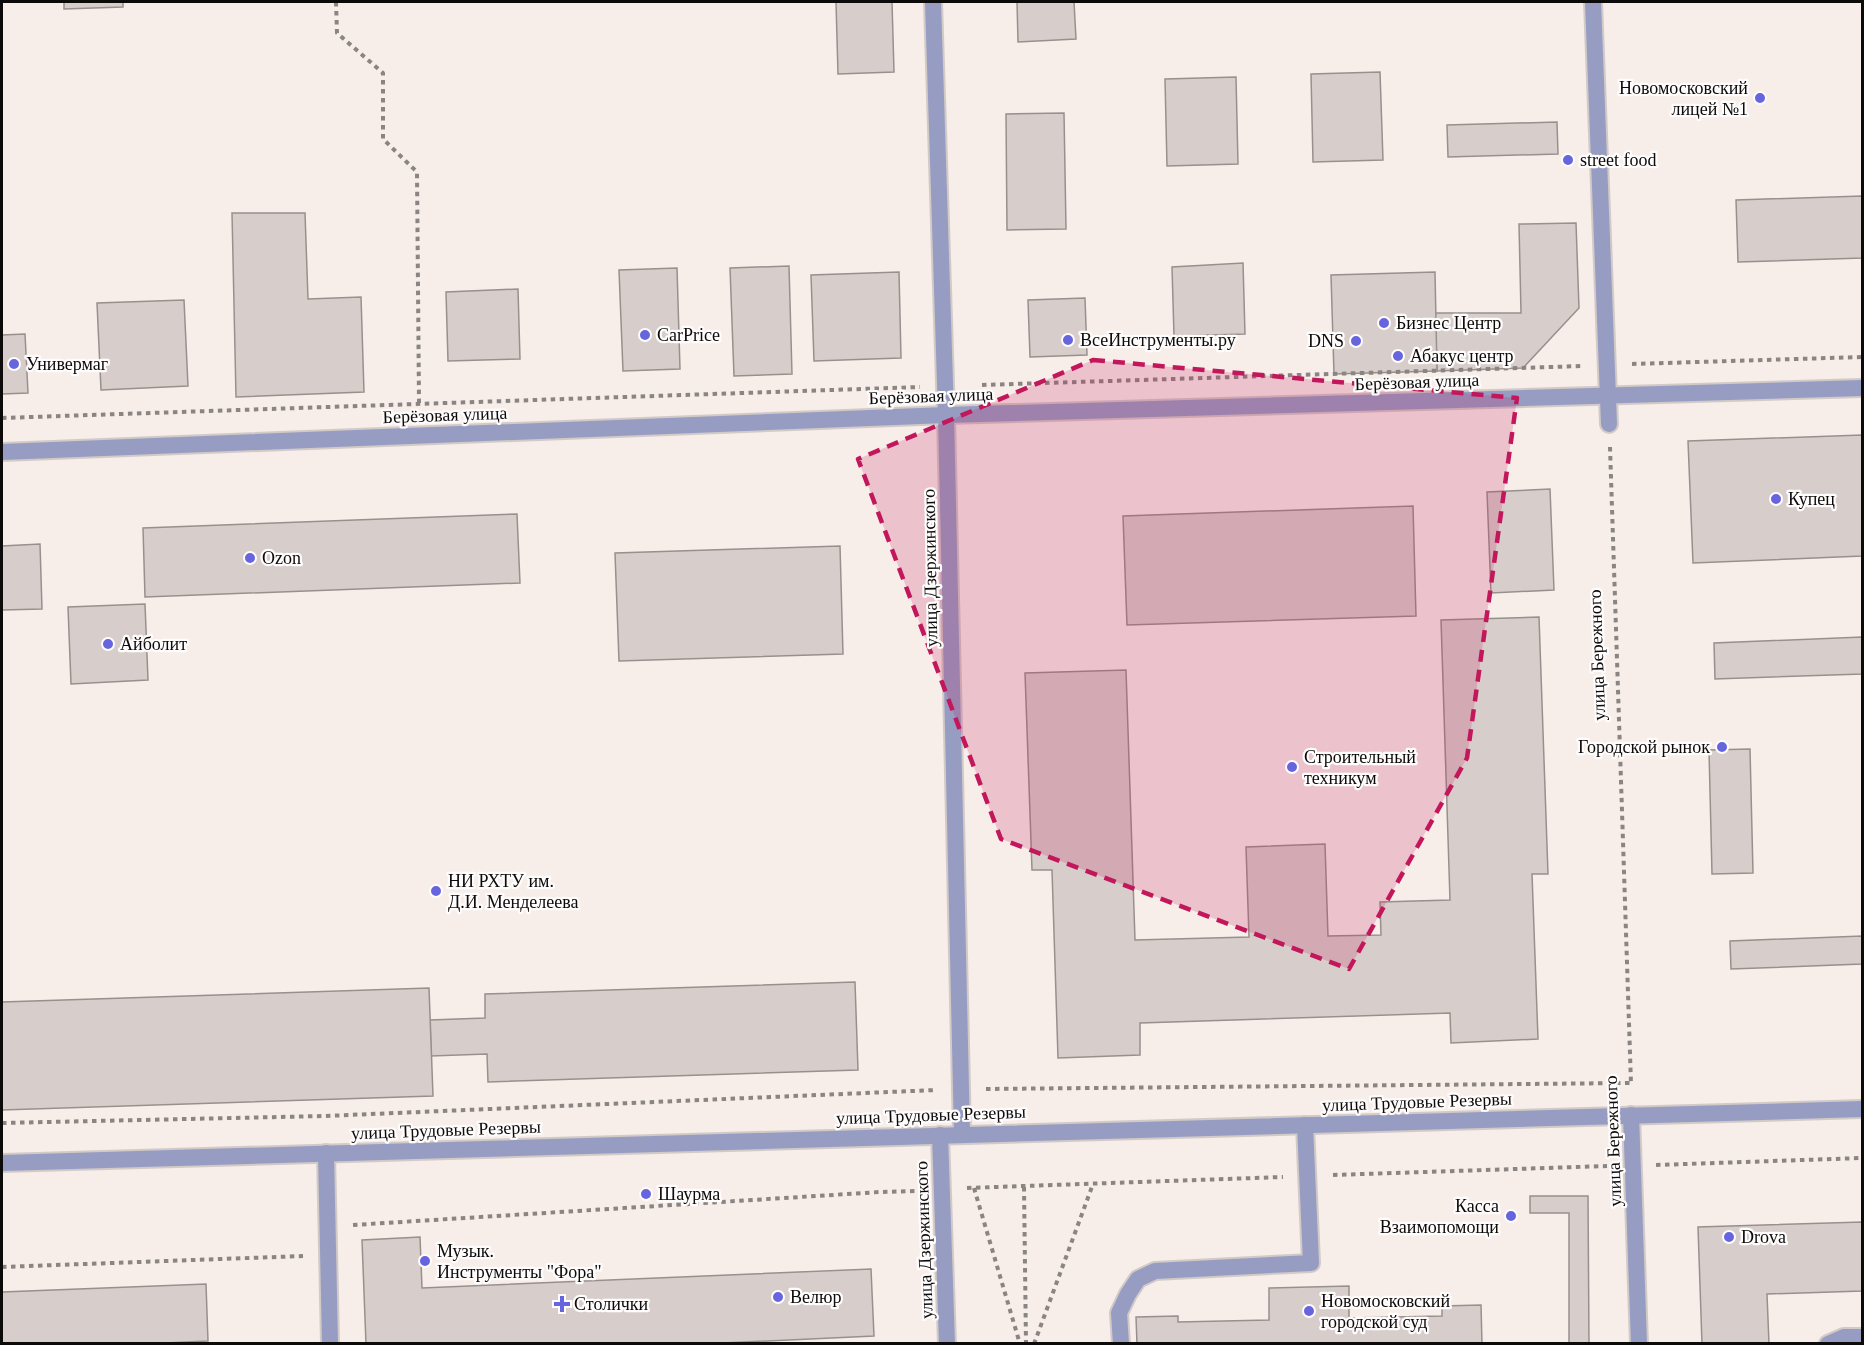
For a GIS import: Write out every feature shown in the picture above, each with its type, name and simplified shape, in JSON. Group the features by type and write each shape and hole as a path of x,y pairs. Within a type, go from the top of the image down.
{"street":[{"name":"улица Дзержинского","path":"933,2 946,415 962,1134"},
{"path":"1593,2 1609,424"},
{"name":"Берёзовая улица","path":"2,452 946,415 1863,388"},
{"name":"улица Трудовые Резервы","path":"2,1163 1863,1109"},
{"name":"улица Бережного","path":"1631,1115 1639,1344"},
{"path":"1121,1344 1119,1313 1138,1279 1155,1271 1311,1263 1305,1125"},
{"name":"улица Дзержинского","path":"940,1135 947,1344"},
{"path":"326,1153 330,1344"},
{"path":"1828,1344 1844,1337 1863,1337"}],"path":[{"path":"336,2 337,33 383,72 383,139 417,172 419,404"},
{"name":"улица Бережного","path":"1609,424 1631,1115"},
{"path":"2,1123 325,1116 962,1089 1631,1083"},
{"path":"327,1227 880,1192 1863,1158"},
{"path":"1034,1344 1093,1184"},
{"path":"1024,1186 1026,1344"},
{"path":"974,1188 1020,1344"},
{"path":"2,1268 328,1255"}],"highlighted area":[{"path":"1093,360 1517,398 1467,758 1349,969 1001,839 858,459"}],"building":[{"path":"64,2 123,2 123,7 64,9"},
{"path":"836,2 892,2 894,72 838,74"},
{"path":"1017,2 1074,2 1076,39 1018,42"},
{"path":"1380,72 1383,160 1313,162 1311,74"},
{"path":"1236,77 1238,164 1167,166 1165,79"},
{"path":"1064,113 1066,229 1007,230 1006,114"},
{"path":"1557,122 1558,154 1448,157 1447,125"},
{"path":"1862,196 1862,258 1738,262 1736,200"},
{"path":"232,213 305,213 308,299 361,297 364,392 236,397"},
{"path":"1576,223 1579,308 1523,368 1437,371 1435,313 1521,313 1519,224"},
{"path":"1243,263 1245,334 1174,336 1172,267"},
{"path":"789,266 792,374 734,376 730,268"},
{"path":"677,268 680,369 623,371 619,270"},
{"path":"899,272 901,358 814,361 811,275"},
{"name":"Бизнес Центр","path":"1435,272 1437,371 1334,374 1331,275"},
{"path":"518,289 520,359 448,361 446,292"},
{"path":"1085,298 1087,355 1030,357 1028,300"},
{"path":"184,300 188,386 101,390 97,303"},
{"name":"Универмаг","path":"25,334 28,393 2,394 2,335"},
{"name":"Купец","path":"1862,435 1862,556 1693,563 1688,441"},
{"path":"1550,489 1554,590 1491,593 1487,492"},
{"path":"1413,506 1416,616 1127,625 1123,516"},
{"path":"517,514 520,583 145,597 143,528"},
{"path":"40,544 42,609 2,610 2,546"},
{"path":"840,546 843,654 619,661 615,553"},
{"name":"Айболит","path":"145,604 148,680 71,684 68,607"},
{"path":"1539,617 1548,874 1532,874 1538,1039 1451,1043 1450,1013 1140,1023 1140,1055 1058,1058 1052,870 1032,870 1025,673 1126,670 1135,940 1249,937 1246,847 1325,844 1328,936 1381,935 1380,902 1450,900 1441,620"},
{"path":"1862,637 1862,674 1715,679 1714,643"},
{"path":"1750,749 1753,873 1712,874 1709,750"},
{"path":"1862,936 1862,964 1731,969 1730,941"},
{"path":"855,982 858,1070 488,1082 487,1054 431,1056 430,1020 485,1018 485,994"},
{"path":"429,988 433,1096 2,1110 2,1002"},
{"path":"1530,1196 1588,1196 1589,1344 1569,1344 1569,1213 1530,1213"},
{"path":"1862,1222 1862,1291 1767,1294 1769,1344 1702,1344 1698,1227"},
{"path":"420,1237 422,1288 871,1269 874,1336 702,1344 366,1344 362,1240"},
{"path":"206,1284 208,1341 143,1344 2,1344 2,1292"},
{"name":"Новомосковский городской суд","path":"1349,1286 1349,1318 1442,1316 1442,1306 1481,1305 1482,1344 1137,1344 1136,1317 1178,1316 1178,1322 1269,1320 1269,1288"}],"place":[{"name":"Новомосковский лицей №1","path":"1760,98"},
{"name":"street food","path":"1568,160"},
{"name":"Бизнес Центр","path":"1384,323"},
{"name":"CarPrice","path":"645,335"},
{"name":"ВсеИнструменты.ру","path":"1068,340"},
{"name":"DNS","path":"1356,341"},
{"name":"Абакус центр","path":"1398,356"},
{"name":"Универмаг","path":"14,364"},
{"name":"Купец","path":"1776,499"},
{"name":"Ozon","path":"250,558"},
{"name":"Айболит","path":"108,644"},
{"name":"Городской рынок","path":"1722,747"},
{"name":"Строительный техникум","path":"1292,767"},
{"name":"НИ РХТУ им. Д.И. Менделеева","path":"436,891"},
{"name":"Шаурма","path":"646,1194"},
{"name":"Касса Взаимопомощи","path":"1511,1216"},
{"name":"Drova","path":"1729,1237"},
{"name":"Музык. Инструменты \"Фора\"","path":"425,1261"},
{"name":"Велюр","path":"778,1297"},
{"name":"Столички","path":"562,1304"},
{"name":"Новомосковский городской суд","path":"1309,1311"}]}
